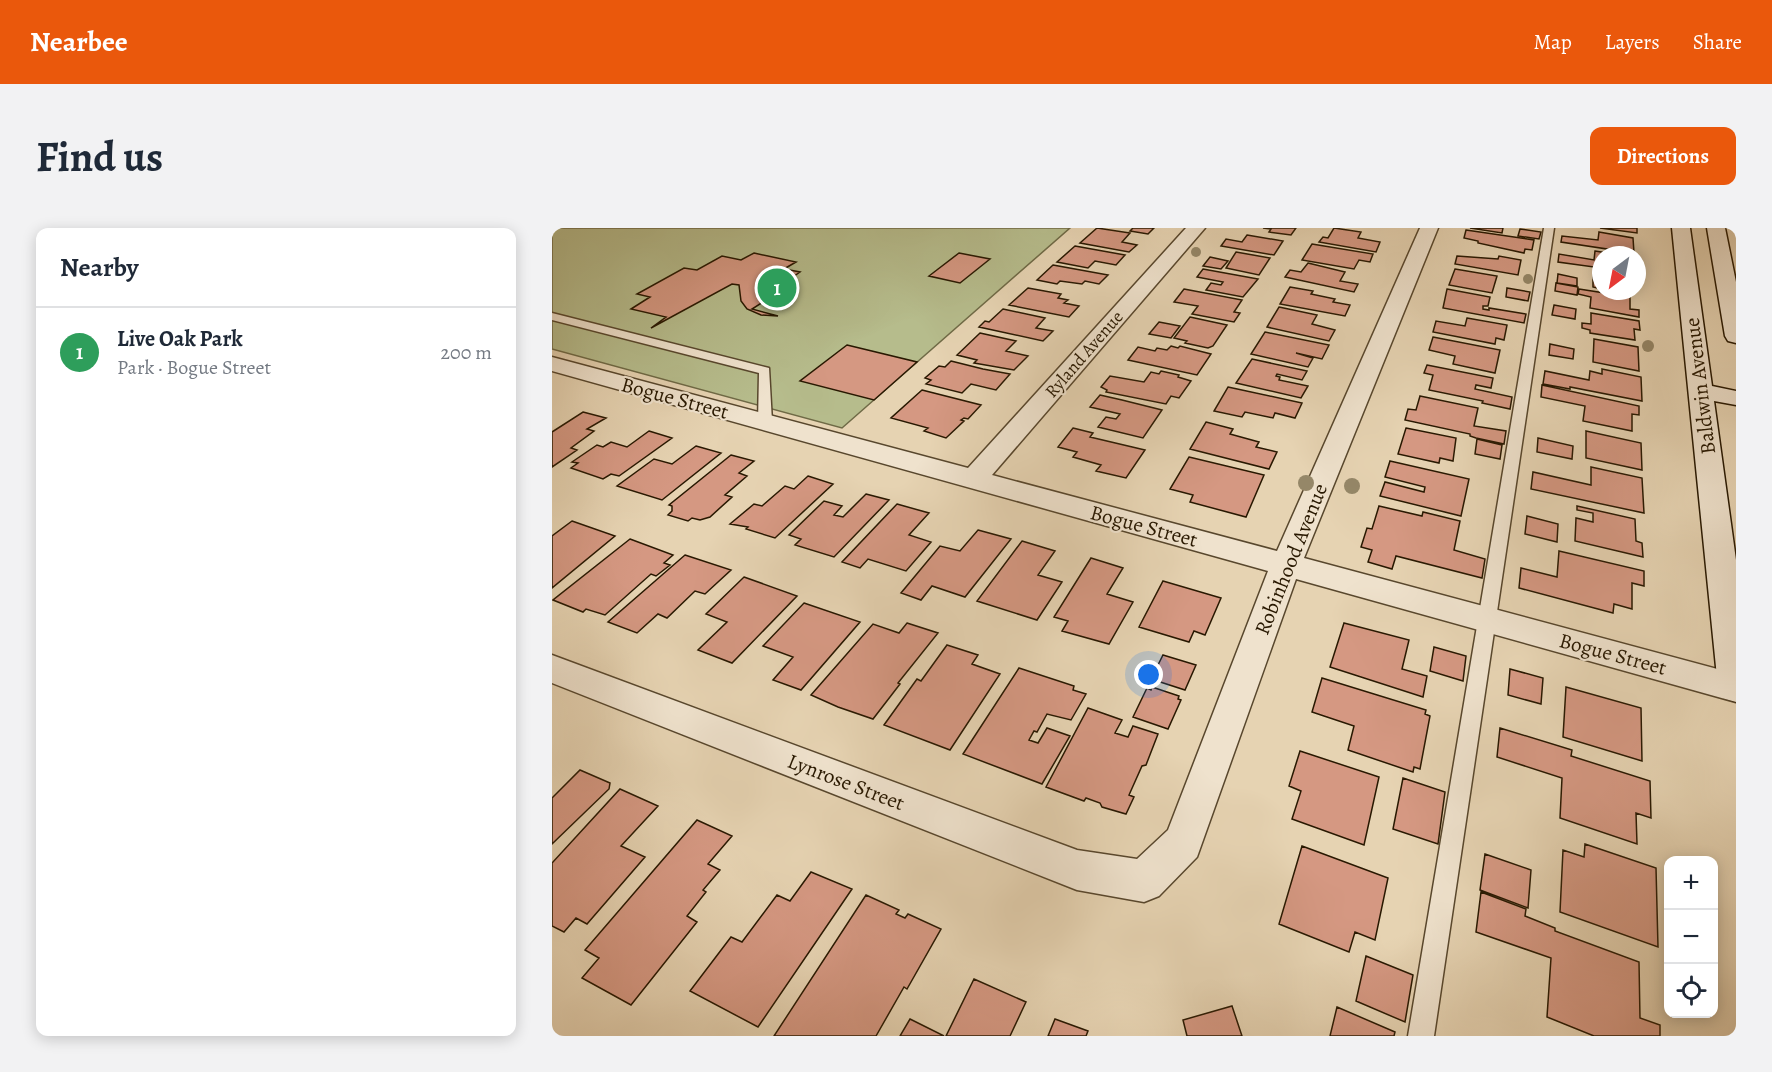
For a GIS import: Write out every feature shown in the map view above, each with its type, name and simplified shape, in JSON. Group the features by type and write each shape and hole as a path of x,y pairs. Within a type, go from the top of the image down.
{"street":[{"name":"Ryland Avenue","path":"973,480 1196,228"},
{"name":"Robinhood Avenue","path":"1144,881 1183,843 1286,565 1429,228"},
{"name":"Baldwin Avenue","path":"1681,228 1700,391 1730,592 1736,688"},
{"name":"Baldwin Avenue","path":"1716,228 1730,266 1736,336"},
{"name":"Bogue Street","path":"552,364 1736,688"},
{"path":"1700,391 1736,398"},
{"name":"Lynrose Street","path":"552,669 1077,870 1144,881"}],"lane":[{"path":"1421,1036 1549,228"},
{"path":"552,316 765,371 765,422"}],"green space":[{"path":"552,228 1070,228 842,428 552,349"}],"building":[{"path":"1097,228 1130,233 1122,242 1137,245 1129,252 1080,243"},
{"path":"1133,228 1154,228 1148,234 1130,231"},
{"path":"1263,228 1296,228 1291,235 1269,232 1271,229"},
{"path":"1334,228 1361,232 1358,238 1380,242 1376,252 1319,242 1323,237 1328,238"},
{"path":"1470,228 1503,228 1502,233"},
{"path":"1600,228 1637,228 1637,233"},
{"path":"1520,229 1541,232 1539,239 1518,236"},
{"path":"1466,230 1534,240 1532,250 1525,249 1524,253 1478,243 1478,241 1464,238"},
{"path":"1599,232 1633,238 1634,246 1592,247 1561,242 1562,236 1598,240"},
{"path":"1247,235 1283,241 1274,255 1221,246 1226,239 1242,242"},
{"path":"1312,244 1373,254 1370,262 1359,260 1354,269 1302,260"},
{"path":"1075,246 1125,255 1116,265 1095,261 1088,268 1057,262"},
{"path":"1236,252 1270,258 1259,275 1226,268"},
{"path":"754,253 796,262 784,269 800,272 783,284 790,285 752,309 778,316 761,315 747,309 741,301 739,285 732,284 651,328 666,317 631,309 650,297 637,294 684,268 697,270 722,256 741,260"},
{"path":"959,253 990,259 960,283 929,276"},
{"path":"1559,254 1592,260 1592,267 1558,262"},
{"path":"1457,256 1498,259 1499,256 1521,260 1518,275 1455,264"},
{"path":"1210,257 1228,261 1221,269 1203,266"},
{"path":"1308,263 1345,272 1340,281 1358,284 1354,292 1285,277 1290,270 1301,272"},
{"path":"1053,265 1108,275 1099,284 1085,281 1082,284 1060,281 1057,284 1037,280"},
{"path":"1203,269 1258,279 1243,297 1206,290 1211,283 1221,285 1223,282 1197,277"},
{"path":"1455,269 1497,276 1492,293 1449,285"},
{"path":"1558,274 1577,278 1577,286 1557,283"},
{"path":"1556,283 1578,287 1577,295 1555,291"},
{"path":"1290,287 1313,291 1311,294 1350,305 1345,316 1280,304"},
{"path":"1028,288 1061,294 1058,298 1068,300 1064,303 1079,306 1069,317 1009,305"},
{"path":"1507,288 1530,292 1528,301 1506,297"},
{"path":"1184,289 1242,300 1234,312 1240,313 1234,322 1192,314 1198,306 1174,302"},
{"path":"1447,289 1490,297 1488,306 1483,306 1483,309 1526,314 1524,323 1443,308"},
{"path":"1579,289 1592,291 1592,300 1630,300 1630,309 1639,310 1639,317 1590,308 1591,297 1578,294"},
{"path":"1554,305 1576,309 1575,319 1552,315"},
{"path":"1279,307 1317,315 1312,324 1335,330 1329,341 1267,327"},
{"path":"1003,309 1045,318 1036,328 1053,331 1043,341 979,327 985,321 989,322"},
{"path":"1591,313 1639,321 1640,330 1634,329 1635,340 1590,333 1590,330 1582,328 1582,323 1591,324"},
{"path":"1190,317 1227,325 1213,346 1208,348 1174,338"},
{"path":"1467,318 1507,325 1504,340 1496,338 1495,344 1433,332 1436,321 1465,326"},
{"path":"1159,322 1180,326 1171,338 1149,334"},
{"path":"1265,332 1329,345 1322,359 1296,353 1313,358 1308,367 1251,354"},
{"path":"980,333 1016,341 1006,351 1028,356 1014,370 974,363 977,360 957,355"},
{"path":"1433,337 1500,350 1495,373 1453,364 1455,356 1429,350"},
{"path":"1594,339 1638,347 1639,371 1593,362"},
{"path":"1550,344 1574,349 1573,359 1549,355"},
{"path":"847,345 917,362 874,400 800,381"},
{"path":"1171,346 1211,354 1197,375 1128,360 1138,347 1155,351 1157,348 1167,350"},
{"path":"1252,359 1307,371 1302,380 1277,374 1276,376 1280,377 1279,380 1308,386 1301,398 1236,383"},
{"path":"951,361 1010,374 996,390 971,384 962,393 926,384 931,380 925,378 939,366 945,367"},
{"path":"1427,365 1493,378 1491,388 1476,385 1475,389 1512,397 1510,409 1429,390 1433,375 1424,373"},
{"path":"1602,369 1641,377 1642,401 1543,384 1545,371 1589,380 1590,371 1602,374"},
{"path":"1161,371 1179,375 1178,377 1191,381 1179,398 1171,396 1166,404 1106,392 1107,390 1101,387 1110,376 1144,382 1151,372 1159,374"},
{"path":"1542,385 1639,406 1639,415 1632,414 1632,431 1583,421 1585,406 1541,397"},
{"path":"1228,387 1302,403 1295,418 1275,413 1273,418 1245,412 1242,417 1214,411"},
{"path":"922,390 981,405 968,419 961,420 964,421 946,438 924,431 928,428 891,418"},
{"path":"1100,395 1162,410 1143,438 1098,427 1106,417 1116,419 1120,414 1090,407"},
{"path":"1420,396 1478,408 1474,426 1506,431 1504,444 1405,420 1408,409 1416,410"},
{"path":"583,412 606,418 587,429 594,431 571,448 577,450 552,467 552,432"},
{"path":"1206,422 1233,429 1230,434 1259,442 1256,447 1277,452 1269,469 1190,449"},
{"path":"1073,428 1093,433 1090,437 1145,450 1126,478 1096,471 1101,465 1073,457 1077,452 1058,447"},
{"path":"1406,428 1456,438 1453,461 1440,458 1439,463 1398,454"},
{"path":"649,431 672,438 619,476 611,474 603,479 571,468 578,463 572,462 597,445 603,447 611,442 627,447"},
{"path":"1586,431 1641,443 1642,470 1586,458"},
{"path":"1538,438 1573,446 1572,459 1537,452"},
{"path":"1477,439 1502,445 1500,459 1475,454"},
{"path":"696,446 721,453 662,500 617,486 654,459 672,464"},
{"path":"731,455 754,461 739,473 747,476 725,495 732,497 710,517 700,520 692,518 688,521 668,515 672,511 672,506 669,505"},
{"path":"1189,457 1264,475 1246,517 1190,502 1193,495 1170,489"},
{"path":"1390,461 1469,479 1461,516 1380,496 1385,482 1424,492 1425,487 1385,477"},
{"path":"1591,467 1642,478 1644,513 1531,489 1533,472 1591,485"},
{"path":"808,476 833,484 775,538 746,529 748,527 730,524 754,504 762,506 785,486 794,489"},
{"path":"866,494 889,500 834,557 795,545 801,539 789,535 824,501 842,506 834,515 843,517"},
{"path":"897,504 929,513 909,535 931,542 906,571 868,559 860,568 842,562"},
{"path":"1379,506 1422,516 1423,512 1460,521 1454,550 1485,559 1482,578 1396,556 1392,569 1368,562 1372,550 1361,547 1367,528 1372,529"},
{"path":"1577,506 1635,519 1636,541 1642,543 1643,557 1575,541 1576,518 1593,522 1593,513 1577,510"},
{"path":"1527,516 1558,524 1557,542 1525,534"},
{"path":"572,521 615,536 552,588 552,536"},
{"path":"978,530 1011,539 965,597 932,586 921,600 901,593 940,546 960,551"},
{"path":"630,539 673,555 664,563 670,565 656,576 651,574 605,615 586,609 583,612 553,600"},
{"path":"1022,541 1055,551 1038,575 1062,582 1037,620 977,601"},
{"path":"1559,551 1644,571 1644,586 1632,583 1632,609 1614,604 1613,613 1519,588 1521,568 1557,577"},
{"path":"685,555 731,570 705,594 695,591 667,618 658,614 637,633 608,622"},
{"path":"1091,558 1123,568 1107,594 1133,602 1109,644 1062,631 1068,621 1054,617"},
{"path":"744,577 797,596 732,663 698,650 727,622 706,614"},
{"path":"1163,581 1221,598 1205,635 1194,631 1189,642 1139,627"},
{"path":"804,603 860,622 801,690 773,680 793,657 763,646"},
{"path":"907,623 938,633 873,719 811,695 873,624 899,633"},
{"path":"1344,623 1409,640 1402,669 1427,676 1423,697 1330,667"},
{"path":"947,645 978,655 972,664 1000,674 950,750 884,725 917,679 921,681"},
{"path":"1434,647 1466,656 1463,681 1430,671"},
{"path":"1163,655 1196,665 1185,690 1151,679"},
{"path":"1019,668 1074,686 1073,690 1086,694 1071,720 1047,714 1037,732 1034,731 1029,740 1038,743 1047,728 1070,736 1042,784 963,754"},
{"path":"1510,669 1543,678 1541,704 1508,695"},
{"path":"1322,678 1426,710 1425,714 1430,716 1420,769 1414,767 1413,772 1348,750 1354,726 1312,712"},
{"path":"1152,687 1179,696 1178,699 1181,700 1168,729 1133,717 1147,688 1151,690"},
{"path":"1566,687 1641,708 1642,761 1563,737"},
{"path":"1088,708 1122,720 1115,733 1128,737 1133,726 1158,734 1146,765 1142,766 1129,795 1134,797 1126,814 1102,807 1100,803 1086,798 1084,801 1046,787"},
{"path":"1500,728 1572,750 1571,756 1650,781 1651,818 1636,813 1637,844 1560,818 1562,778 1497,757"},
{"path":"1300,751 1379,777 1364,845 1292,819 1301,791 1289,786"},
{"path":"580,770 610,783 609,789 552,844 552,798"},
{"path":"1403,778 1445,792 1438,844 1393,829"},
{"path":"620,789 658,806 621,846 645,857 587,924 576,918 564,932 552,926 552,863"},
{"path":"697,820 732,836 708,864 720,870 703,890 706,892 687,916 697,922 631,1005 582,978 599,958 585,950"},
{"path":"1585,844 1656,868 1658,947 1560,912 1563,850 1584,857"},
{"path":"1302,846 1388,878 1375,940 1355,932 1349,952 1279,924"},
{"path":"1485,854 1531,870 1528,908 1480,890"},
{"path":"811,872 852,889 758,1027 690,991 731,937 742,942 777,895 790,901"},
{"path":"1481,892 1526,909 1525,916 1555,928 1555,931 1639,962 1640,1018 1660,1025 1660,1036 1594,1036 1547,1017 1551,958 1476,932"},
{"path":"866,895 899,910 896,914 905,918 908,914 941,929 907,989 904,987 876,1036 774,1036"},
{"path":"1366,956 1413,975 1405,1022 1356,1001"},
{"path":"974,979 1026,1002 1010,1036 946,1036"},
{"path":"1232,1006 1242,1036 1187,1036 1183,1020"},
{"path":"1337,1007 1395,1032 1394,1036 1330,1036"},
{"path":"910,1019 944,1036 900,1036"},
{"path":"1055,1019 1088,1031 1086,1036 1048,1036"}],"place":[{"name":"Live Oak Park","path":"777,288"}]}
